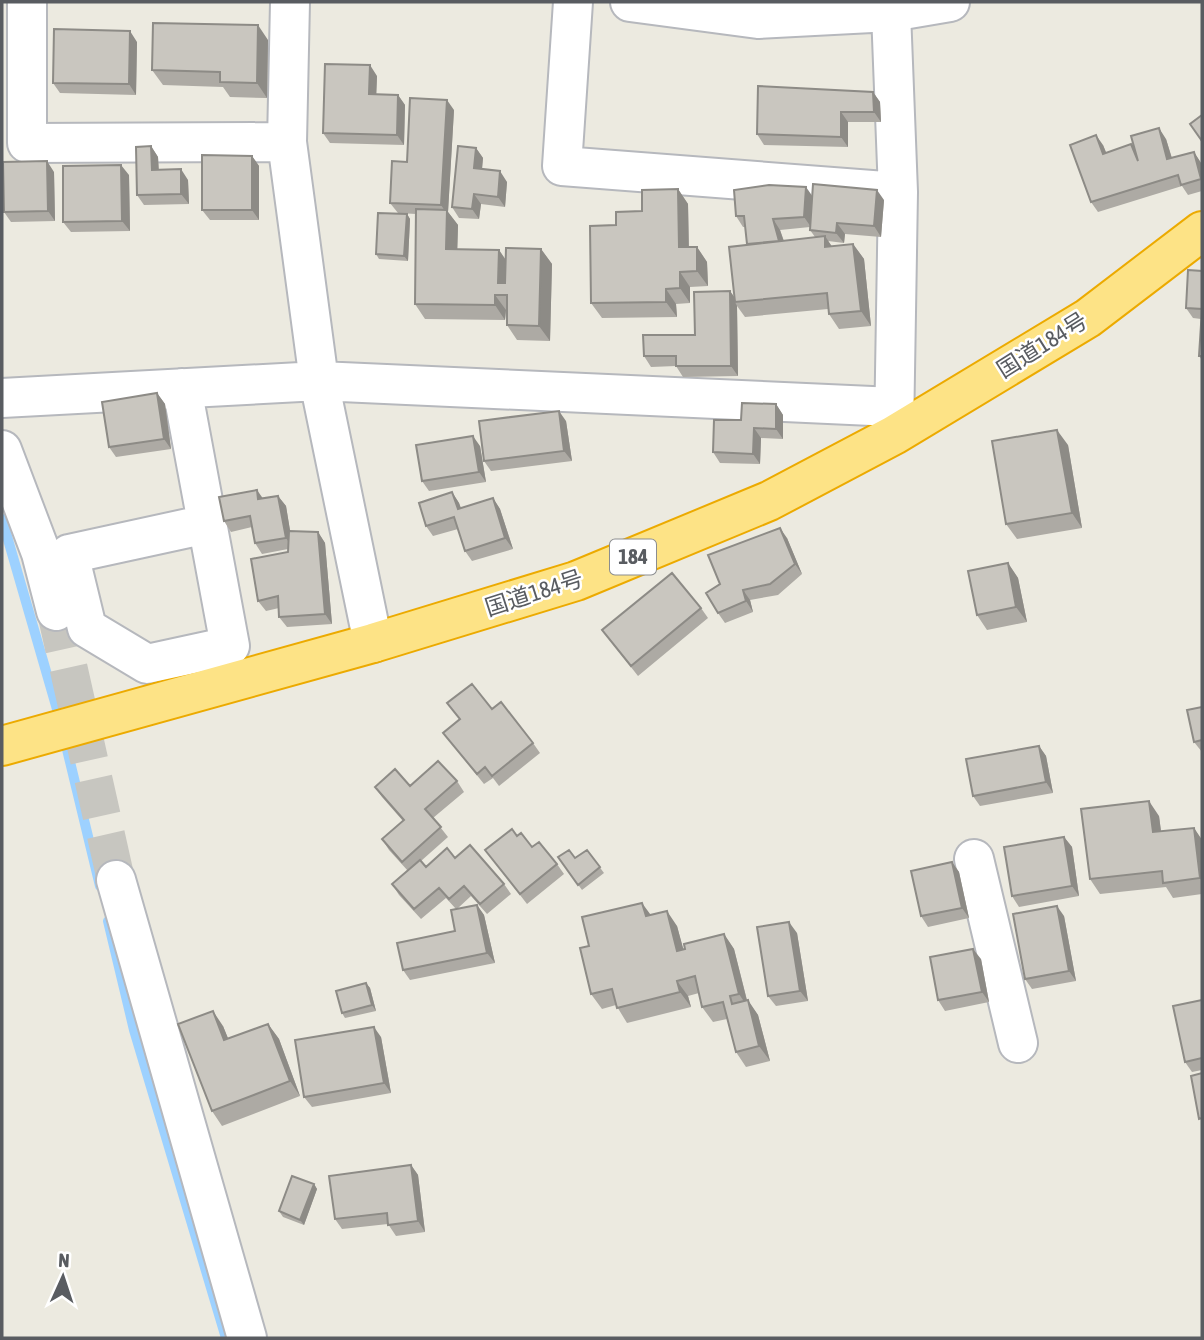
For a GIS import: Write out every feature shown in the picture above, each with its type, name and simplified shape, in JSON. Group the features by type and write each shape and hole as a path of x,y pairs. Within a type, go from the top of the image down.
{"highway":[{"name":"国道184号","path":"2,746 373,643 576,581 769,501 894,421 1088,318 1202,231"}],"street":[{"path":"27,2 27,143 287,142"},
{"path":"290,2 287,142 319,381 373,643"},
{"path":"573,2 562,166 898,191"},
{"path":"630,2 758,19 891,12 950,2"},
{"path":"2,398 319,381 894,421 898,191 891,12"},
{"path":"182,388 230,646 147,664 87,628 69,554 207,524"},
{"path":"2,450 41,553 56,612"},
{"path":"974,859 1018,1043"},
{"path":"116,880 247,1338"}],"building":[{"path":"153,23 258,25 257,83 220,82 220,72 152,70"},
{"path":"54,29 130,31 129,84 53,83"},
{"path":"325,64 370,65 369,94 398,95 397,135 323,133"},
{"path":"758,86 873,92 874,112 841,112 841,137 757,134"},
{"path":"410,98 447,100 441,205 390,203 392,161 407,162"},
{"path":"1202,115 1202,141 1190,124"},
{"path":"1159,128 1167,159 1194,152 1201,179 1181,185 1178,175 1091,202 1070,145 1096,135 1103,154 1131,144 1138,161 1131,136"},
{"path":"151,146 152,170 181,169 181,194 137,195 136,147"},
{"path":"458,146 476,148 474,168 500,171 498,197 474,194 472,209 452,207"},
{"path":"202,155 252,156 252,210 202,210"},
{"path":"47,161 48,211 4,212 3,162"},
{"path":"121,165 122,221 63,222 63,166"},
{"path":"813,184 877,190 874,226 837,223 836,233 810,230"},
{"path":"769,185 806,187 804,217 773,219 779,241 747,244 744,216 736,216 734,190"},
{"path":"678,189 679,247 697,247 697,271 680,272 680,288 666,289 666,302 591,303 590,226 616,225 616,212 642,211 642,190"},
{"path":"416,209 447,210 446,249 499,250 498,283 505,283 506,248 541,249 539,326 507,325 507,295 495,295 495,305 415,304"},
{"path":"378,213 407,214 404,256 376,254"},
{"path":"825,236 825,247 853,244 861,311 829,314 827,293 735,302 729,247"},
{"path":"1188,270 1202,271 1202,309 1186,308"},
{"path":"730,291 731,366 676,366 676,356 644,356 643,335 695,335 694,292"},
{"path":"1202,309 1202,356 1199,356"},
{"path":"157,393 164,439 109,447 102,402"},
{"path":"742,403 776,404 776,429 754,428 753,454 713,452 714,420 741,420"},
{"path":"559,411 564,451 484,461 479,421"},
{"path":"1057,430 1072,513 1006,524 992,441"},
{"path":"473,436 479,472 422,481 416,445"},
{"path":"257,490 258,499 278,496 286,538 255,543 250,516 224,521 219,497"},
{"path":"452,492 458,509 493,498 505,538 465,551 454,517 426,526 419,503"},
{"path":"780,528 795,564 770,584 743,590 746,601 718,613 706,593 720,584 708,555"},
{"path":"289,531 318,532 325,614 279,617 278,596 258,601 251,559 288,552"},
{"path":"1008,563 1016,607 977,615 968,571"},
{"path":"672,573 701,608 631,666 602,630"},
{"path":"472,684 492,709 501,702 533,743 492,776 485,767 477,774 443,733 460,719 447,703"},
{"path":"1202,707 1202,740 1194,742 1187,710"},
{"path":"1039,746 1046,782 973,796 966,759"},
{"path":"438,761 457,781 425,809 441,827 402,862 382,839 404,820 375,787 395,769 410,786"},
{"path":"1149,801 1153,832 1194,828 1200,878 1163,883 1162,871 1090,879 1081,809"},
{"path":"512,829 517,836 521,833 532,847 539,842 557,864 520,894 485,850"},
{"path":"1064,837 1072,886 1012,896 1004,847"},
{"path":"470,845 504,884 480,904 464,886 449,899 439,888 414,909 392,884 420,860 426,867 447,848 455,858"},
{"path":"569,850 575,858 587,850 600,867 578,885 558,857"},
{"path":"952,862 962,908 921,916 911,871"},
{"path":"642,903 646,916 667,911 677,951 685,949 684,944 724,934 739,994 730,996 732,1004 748,1000 759,1046 736,1052 723,1002 702,1007 695,976 677,981 680,992 617,1008 612,989 591,994 580,948 589,946 582,917"},
{"path":"477,905 487,953 403,970 397,943 455,931 451,910"},
{"path":"1057,906 1069,971 1025,979 1013,914"},
{"path":"789,922 800,991 768,996 757,927"},
{"path":"973,949 982,992 938,1000 930,957"},
{"path":"366,983 372,1005 342,1013 336,991"},
{"path":"1202,1000 1202,1058 1185,1062 1173,1006"},
{"path":"213,1011 224,1040 268,1024 290,1081 212,1111 178,1024"},
{"path":"374,1027 384,1083 304,1097 295,1040"},
{"path":"1202,1073 1202,1118 1199,1119 1191,1076"},
{"path":"411,1165 418,1221 388,1225 387,1213 335,1219 329,1176"},
{"path":"292,1176 314,1184 300,1220 279,1211"}],"waterway":[{"path":"2,519 61,723"},
{"path":"64,737 100,886"},
{"path":"108,921 134,1030 226,1338"}],"tunnel":[{"path":"56,612 116,880"}]}
